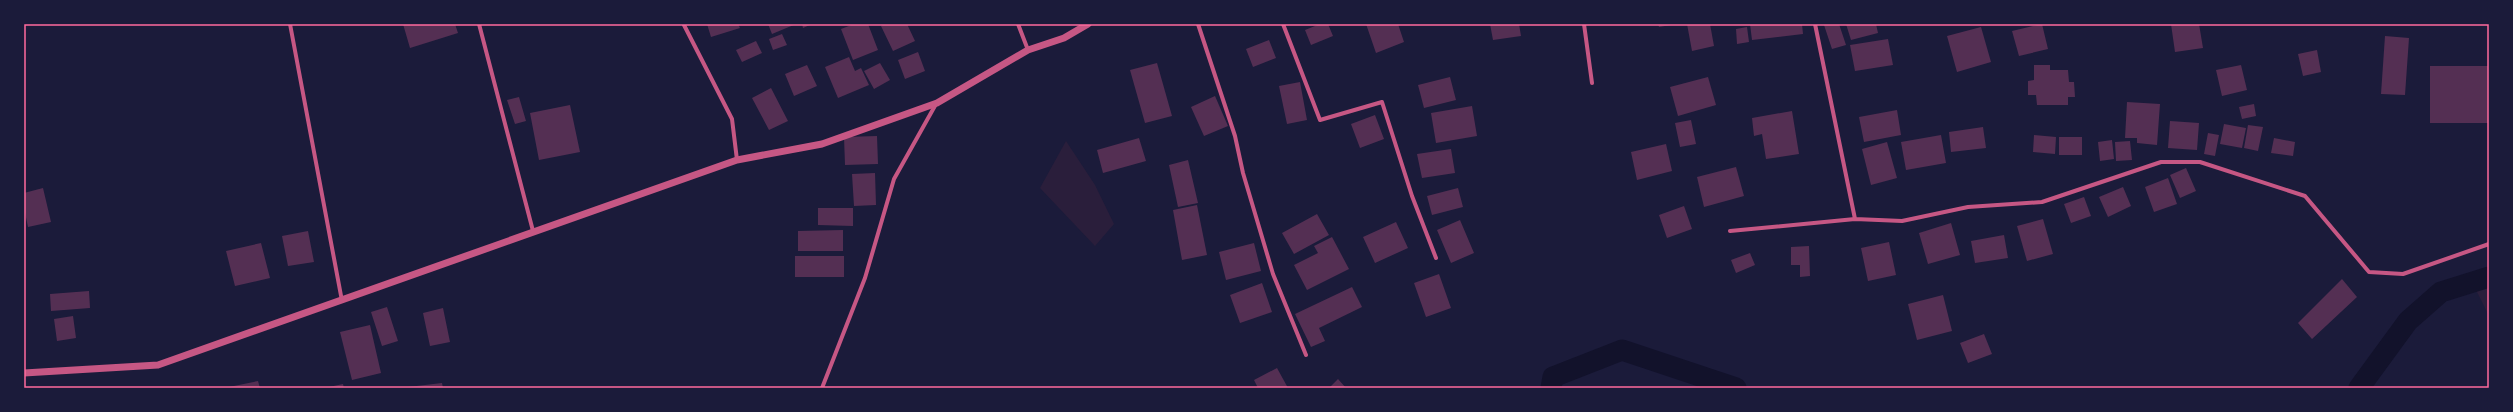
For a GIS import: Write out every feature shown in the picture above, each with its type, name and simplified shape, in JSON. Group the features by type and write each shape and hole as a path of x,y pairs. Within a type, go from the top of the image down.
{"street":[{"path":"290,24 342,302"},
{"path":"479,24 533,231"},
{"path":"1018,24 1028,50"},
{"path":"24,373 158,365 342,302 533,231 737,160 822,144 937,102 1028,50 1064,38 1088,24"},
{"path":"1198,24 1235,136 1243,173 1273,274 1306,355"},
{"path":"1283,24 1320,120 1382,102 1412,196 1436,258"},
{"path":"1584,24 1592,83"},
{"path":"1815,24 1855,219"},
{"path":"684,25 732,119 737,160"},
{"path":"822,388 865,278 894,179 937,102"},
{"path":"1730,231 1855,219 1902,220 1968,208 2042,202 2160,162 2200,162 2304,196 2369,272 2403,274 2489,244"}],"shaded area":[{"path":"1066,141 1095,185 1114,224 1095,246 1040,188"},
{"path":"2489,283 2489,316 2474,286"}],"building":[{"path":"403,24 455,24 458,33 410,48"},
{"path":"707,24 738,24 740,28 711,37"},
{"path":"768,24 796,24 772,34"},
{"path":"802,24 812,24 803,28"},
{"path":"854,24 868,24 878,50 853,60 841,29"},
{"path":"885,24 907,24 915,41 893,51 881,26"},
{"path":"1320,24 1328,24 1333,36 1311,45 1305,30"},
{"path":"1366,24 1398,24 1404,42 1376,53"},
{"path":"1490,24 1519,24 1521,36 1493,40"},
{"path":"1658,24 1671,24 1671,25 1659,27"},
{"path":"1687,24 1710,24 1714,46 1692,51"},
{"path":"1750,24 1802,24 1803,34 1752,40"},
{"path":"1839,24 1846,45 1832,49 1824,25"},
{"path":"1846,24 1876,24 1878,33 1851,40"},
{"path":"2042,24 2048,49 2019,56 2012,31"},
{"path":"2171,24 2199,24 2203,48 2175,52"},
{"path":"1747,27 1749,42 1737,44 1736,29"},
{"path":"1981,27 1991,62 1957,72 1947,36"},
{"path":"782,34 787,45 773,50 769,39"},
{"path":"2385,36 2409,38 2405,95 2381,94"},
{"path":"1888,39 1893,65 1855,71 1850,45"},
{"path":"1269,40 1276,58 1253,67 1246,49"},
{"path":"756,41 762,53 742,62 736,50"},
{"path":"2317,50 2321,72 2303,76 2298,54"},
{"path":"918,52 925,71 905,79 898,60"},
{"path":"849,57 855,71 861,68 869,85 838,98 825,67"},
{"path":"880,63 890,80 874,89 864,71"},
{"path":"1157,63 1172,116 1145,123 1130,70"},
{"path":"807,65 817,86 794,96 785,74"},
{"path":"2034,65 2050,65 2050,70 2068,70 2069,82 2074,82 2075,97 2068,97 2068,105 2037,105 2036,95 2028,95 2028,81 2034,80"},
{"path":"2241,65 2247,90 2222,96 2216,70"},
{"path":"2430,66 2489,66 2489,123 2430,123"},
{"path":"1450,77 1456,100 1424,108 1418,85"},
{"path":"1708,77 1716,105 1678,116 1670,87"},
{"path":"1300,82 1307,120 1287,124 1279,86"},
{"path":"771,88 788,121 769,130 752,98"},
{"path":"1215,96 1228,126 1204,136 1191,107"},
{"path":"519,97 526,121 515,124 507,100"},
{"path":"2127,102 2160,104 2157,145 2137,143 2137,138 2125,138"},
{"path":"2254,104 2256,116 2242,119 2239,107"},
{"path":"570,105 580,152 539,160 530,113"},
{"path":"1472,106 1477,136 1436,143 1431,113"},
{"path":"1897,110 1901,135 1864,142 1859,117"},
{"path":"1792,111 1799,154 1766,159 1762,134 1754,136 1752,118"},
{"path":"1375,115 1384,139 1360,148 1351,124"},
{"path":"1691,120 1696,144 1680,147 1675,123"},
{"path":"2170,121 2199,123 2197,150 2168,148"},
{"path":"2224,124 2246,128 2242,148 2220,144"},
{"path":"2248,125 2263,127 2258,151 2244,148"},
{"path":"1983,127 1986,148 1951,152 1949,132"},
{"path":"2208,133 2219,135 2215,156 2204,154"},
{"path":"1941,135 1946,163 1906,170 1901,142"},
{"path":"2034,135 2056,137 2055,154 2033,152"},
{"path":"877,136 878,164 845,165 844,137"},
{"path":"2059,137 2082,137 2082,155 2059,155"},
{"path":"1139,138 1146,161 1103,173 1097,150"},
{"path":"2274,138 2295,142 2293,156 2271,153"},
{"path":"2112,140 2114,159 2100,161 2098,142"},
{"path":"2130,141 2132,160 2116,161 2115,142"},
{"path":"1887,142 1897,178 1871,185 1862,149"},
{"path":"1666,144 1672,171 1637,180 1631,152"},
{"path":"1451,149 1455,173 1422,178 1417,154"},
{"path":"1188,160 1198,203 1178,207 1169,165"},
{"path":"1736,167 1744,196 1704,207 1697,177"},
{"path":"2186,168 2196,191 2180,198 2170,175"},
{"path":"875,173 876,205 854,206 852,174"},
{"path":"2168,178 2177,204 2154,212 2145,187"},
{"path":"2123,187 2131,206 2108,217 2099,197"},
{"path":"43,188 51,222 28,227 24,208 24,193"},
{"path":"1458,188 1463,207 1432,215 1427,196"},
{"path":"2084,197 2091,216 2071,223 2064,204"},
{"path":"1197,205 1207,255 1182,260 1173,210"},
{"path":"1684,206 1692,229 1667,238 1659,215"},
{"path":"818,208 853,208 853,226 818,225"},
{"path":"1317,214 1329,235 1294,254 1282,233"},
{"path":"2043,219 2053,254 2027,261 2017,226"},
{"path":"1460,220 1474,253 1451,263 1437,230"},
{"path":"1396,222 1408,248 1375,263 1363,237"},
{"path":"1951,223 1960,255 1928,264 1919,233"},
{"path":"843,230 843,251 798,251 798,231"},
{"path":"308,231 314,262 288,266 282,236"},
{"path":"2004,235 2008,258 1975,263 1971,241"},
{"path":"1332,237 1349,269 1307,290 1294,265 1318,253 1314,246"},
{"path":"1889,242 1896,275 1868,281 1861,248"},
{"path":"261,243 270,278 235,286 226,251"},
{"path":"1254,243 1261,271 1226,280 1219,252"},
{"path":"1809,246 1810,276 1800,277 1800,265 1791,265 1791,247"},
{"path":"1750,253 1755,265 1736,273 1731,260"},
{"path":"795,256 844,256 844,277 795,277"},
{"path":"1439,274 1451,308 1426,317 1414,283"},
{"path":"2342,279 2357,297 2312,339 2298,323"},
{"path":"1262,283 1272,312 1240,323 1230,295"},
{"path":"1352,287 1362,307 1319,328 1325,341 1311,347 1295,314"},
{"path":"89,291 90,308 51,311 50,294"},
{"path":"1943,295 1952,331 1917,340 1908,304"},
{"path":"387,307 398,341 382,346 371,312"},
{"path":"443,308 450,342 430,346 423,313"},
{"path":"73,316 76,338 57,341 54,319"},
{"path":"370,325 381,373 352,380 340,332"},
{"path":"1984,334 1992,354 1968,363 1960,343"},
{"path":"1277,368 1288,388 1258,388 1254,380"},
{"path":"1338,379 1346,388 1329,388"},
{"path":"258,381 260,388 229,388 229,387"},
{"path":"442,383 443,388 408,388 408,387"},
{"path":"343,384 344,388 329,388 329,387"}],"waterway":[{"path":"2359,388 2408,321 2441,292 2489,277"},
{"path":"1551,388 1553,377 1622,350 1736,388"}]}
